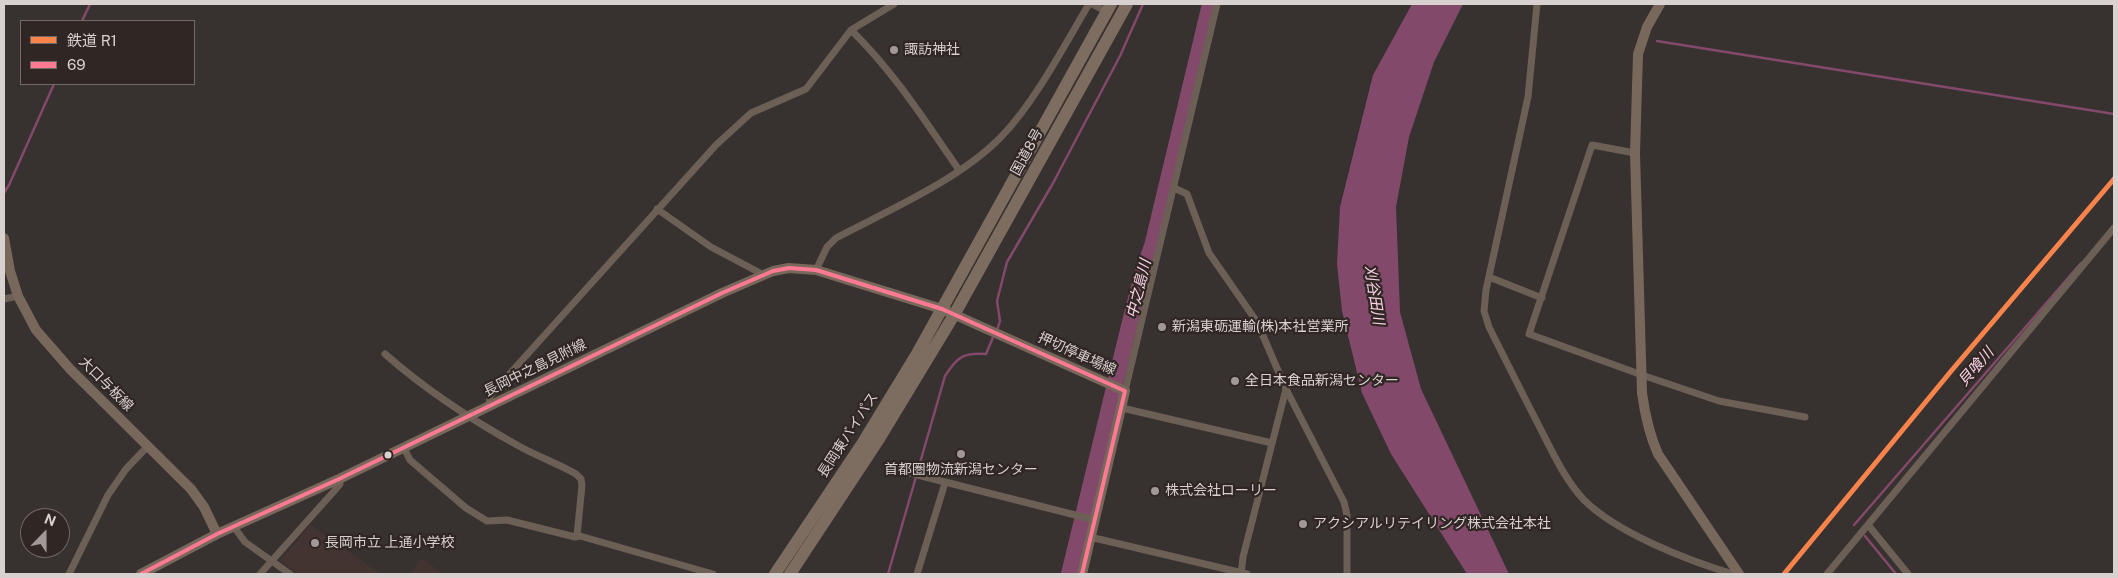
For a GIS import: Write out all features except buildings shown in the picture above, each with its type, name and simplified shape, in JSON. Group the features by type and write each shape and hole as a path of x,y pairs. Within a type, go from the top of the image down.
{"highway":[{"name":"国道8号","path":"954,315 1127,4"},
{"name":"国道8号","path":"942,309 1109,8"},
{"name":"長岡東バイパス","path":"775,574 862,444 942,309"},
{"name":"長岡東バイパス","path":"790,574 879,439 954,315"}],"main road":[{"path":"1660,4 1647,27 1638,54 1635,153 1642,375 1646,420 1655,447 1669,472 1739,574"},
{"name":"大口与板線","path":"4,238 10,271 18,296 36,330 52,350 191,489 204,507 217,534"},
{"name":"長岡中之島見附線","path":"141,574 217,534 404,448 762,274 789,268 816,270 942,309 954,315"},
{"name":"押切停車場線","path":"954,315 1125,391 1082,574"}],"street":[{"path":"489,406 490,396 496,388 716,144 751,113 806,88 851,30 894,4"},
{"path":"816,270 827,247 836,238 916,196 958,170 1000,138 1017,119 1090,4 1109,8"},
{"path":"1125,391 1217,4"},
{"path":"1537,4 1528,97 1489,276 1484,311 1489,327 1548,444 1570,483 1583,498 1594,509 1637,536 1710,568 1733,574"},
{"path":"851,30 877,56 898,82 958,170"},
{"path":"1635,153 1592,145 1529,334 1719,401 1805,417"},
{"path":"1174,188 1187,194 1209,253 1256,322 1286,389 1344,502 1347,515 1347,574"},
{"path":"657,210 711,247 762,274"},
{"path":"1827,574 1869,526 2114,228"},
{"path":"1489,276 1542,298"},
{"path":"4,299 18,296"},
{"path":"385,354 414,380 468,417 482,423 517,445 574,472 581,479 582,484 577,536"},
{"path":"1090,537 1243,574 1243,557 1286,389"},
{"path":"1122,408 1272,443"},
{"path":"69,574 108,494 126,469 148,446"},
{"path":"404,448 410,460 466,508 487,521 507,520 577,536 713,574"},
{"path":"890,468 1095,520"},
{"path":"260,574 340,484 339,479"},
{"path":"917,574 945,483"},
{"path":"1869,526 1908,574"},
{"path":"234,527 245,542 290,574"}],"shaded area":[{"name":"長岡市立 上通小学校","path":"310,525 381,574 299,574 280,561"},
{"name":"長岡市立 上通小学校","path":"421,558 444,574 410,574"}],"water":[{"name":"刈谷田川","path":"1412,4 1463,4 1434,62 1409,137 1396,207 1400,312 1421,389 1509,574 1467,574 1391,454 1362,393 1342,311 1337,264 1340,207 1373,75"}],"waterway":[{"path":"82,20 90,4"},
{"path":"997,330 1000,321 997,301 1007,262 1052,185 1120,56 1143,4"},
{"name":"中之島川","path":"1069,574 1128,330 1143,271 1152,246 1210,4"},
{"path":"1657,41 2114,114"},
{"path":"4,193 54,85"},
{"name":"貝喰川","path":"1854,525 2081,263"},
{"path":"888,574 945,376 953,364 962,357 972,354 986,354 994,335"},
{"name":"貝喰川","path":"1865,536 1896,574"}],"rail line":[{"name":"R1","path":"1784,574 1952,370 2114,179"}],"transit line":[{"name":"69","path":"141,574 217,534 339,479 722,293 773,271 789,268 816,270 942,309 1125,391 1082,574"}],"place":[{"name":"諏訪神社","path":"894,50"},
{"name":"新潟東砺運輸(株)本社営業所","path":"1162,327"},
{"name":"全日本食品新潟センター","path":"1235,381"},
{"name":"首都圏物流新潟センター","path":"961,454"},
{"name":"株式会社ローリー","path":"1155,491"},
{"name":"アクシアルリテイリング株式会社本社","path":"1303,524"},
{"name":"長岡市立 上通小学校","path":"315,543"}]}
